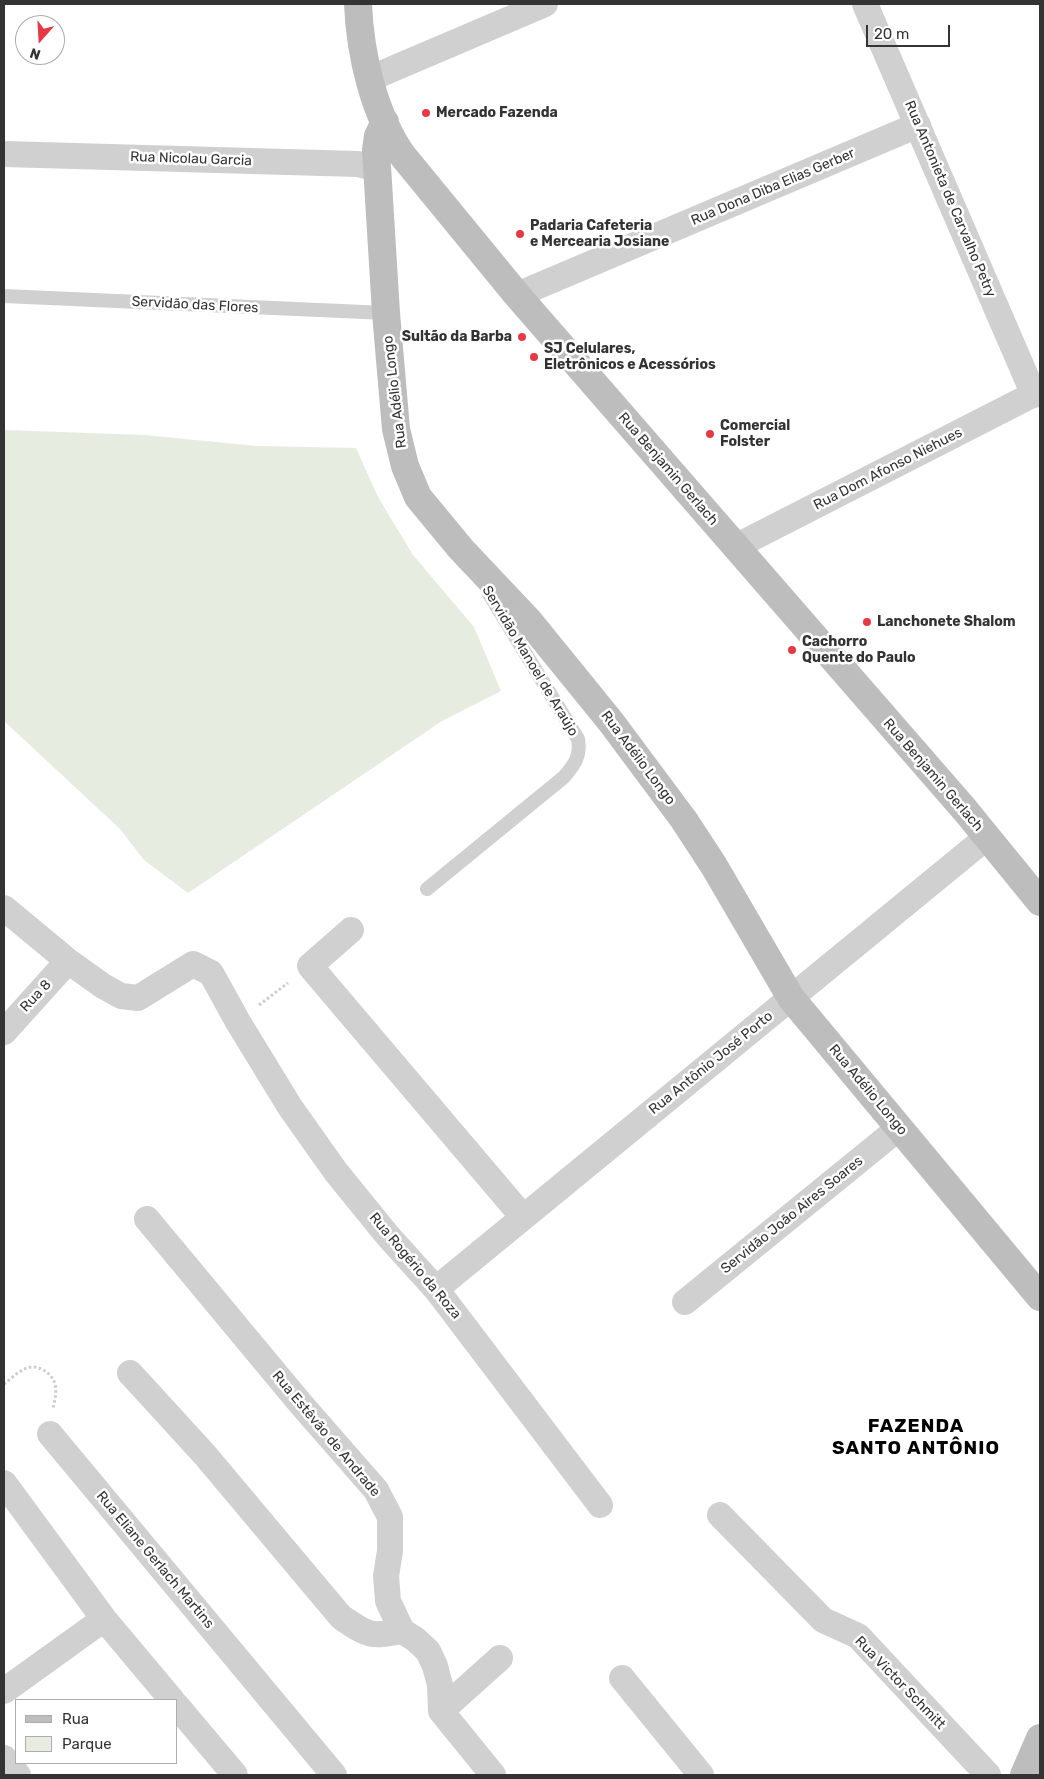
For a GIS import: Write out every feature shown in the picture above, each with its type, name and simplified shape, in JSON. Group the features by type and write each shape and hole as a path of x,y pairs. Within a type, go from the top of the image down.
{"street":[{"name":"Rua Benjamin Gerlach","path":"358,4 359,22 369,79 393,141 403,156 517,295 987,837 1040,902"},
{"path":"369,79 545,4"},
{"name":"Rua Antonieta de Carvalho Petry","path":"866,4 1037,393"},
{"name":"Rua Adélio Longo","path":"385,122 378,136 376,150 386,313 396,429 405,466 418,497 461,549 529,621 570,671 684,820 714,866 791,998 1040,1297"},
{"name":"Rua Dona Diba Elias Gerber","path":"517,295 918,125"},
{"name":"Rua Nicolau Garcia","path":"4,154 358,164 377,169"},
{"path":"377,169 383,161 390,157 403,156"},
{"name":"Rua Dom Afonso Niehues","path":"735,547 1037,393"},
{"name":"Rua Antônio José Porto","path":"436,1289 987,837"},
{"path":"4,908 68,961"},
{"path":"350,930 310,966 523,1217"},
{"name":"Rua Rogério da Roza","path":"68,961 120,996 138,998 193,964 212,973 238,1022 290,1106 336,1172 388,1236 436,1289 600,1505"},
{"name":"Rua 8","path":"4,1032 68,961"},
{"name":"Servidão João Aires Soares","path":"685,1302 899,1128"},
{"name":"Rua Estêvão de Andrade","path":"147,1219 300,1403 376,1490 390,1517 390,1551 386,1576 388,1601 402,1631 415,1639 428,1651 432,1659 440,1685 441,1711"},
{"path":"130,1373 206,1455 341,1617 363,1632 376,1636 402,1631"},
{"name":"Rua Eliane Gerlach Martins","path":"50,1434 334,1775"},
{"path":"4,1483 104,1619 171,1699"},
{"name":"Rua Victor Schmitt","path":"720,1515 823,1620 858,1636 988,1775"},
{"path":"4,1691 104,1619"},
{"path":"494,1775 441,1711 500,1658"},
{"path":"622,1678 701,1775"},
{"path":"178,1708 235,1775"},
{"path":"1024,1775 1040,1738"},
{"path":"4,1758 18,1775"}],"lane":[{"name":"Servidão das Flores","path":"4,296 386,313"},
{"name":"Servidão Manoel de Araújo","path":"427,889 564,777 578,759 580,750 578,739 552,695 461,549"}],"path":[{"path":"238,1022 310,966"},
{"path":"4,1384 27,1368 35,1367 44,1370 50,1376 55,1383 56,1397 46,1426 50,1434"}],"green space":[{"path":"4,430 144,435 257,446 356,448 378,497 413,555 474,627 501,691 442,721 188,893 144,860 120,829 4,721"}],"place":[{"name":"Mercado Fazenda","path":"426,113"},
{"name":"Padaria Cafeteria e Mercearia Josiane","path":"520,234"},
{"name":"Sultão da Barba","path":"522,337"},
{"name":"SJ Celulares, Eletrônicos e Acessórios","path":"534,357"},
{"name":"Comercial Folster","path":"710,434"},
{"name":"Lanchonete Shalom","path":"867,622"},
{"name":"Cachorro Quente do Paulo","path":"792,650"}],"district":[{"name":"FAZENDA SANTO ANTÔNIO","path":"916,1438"}]}
